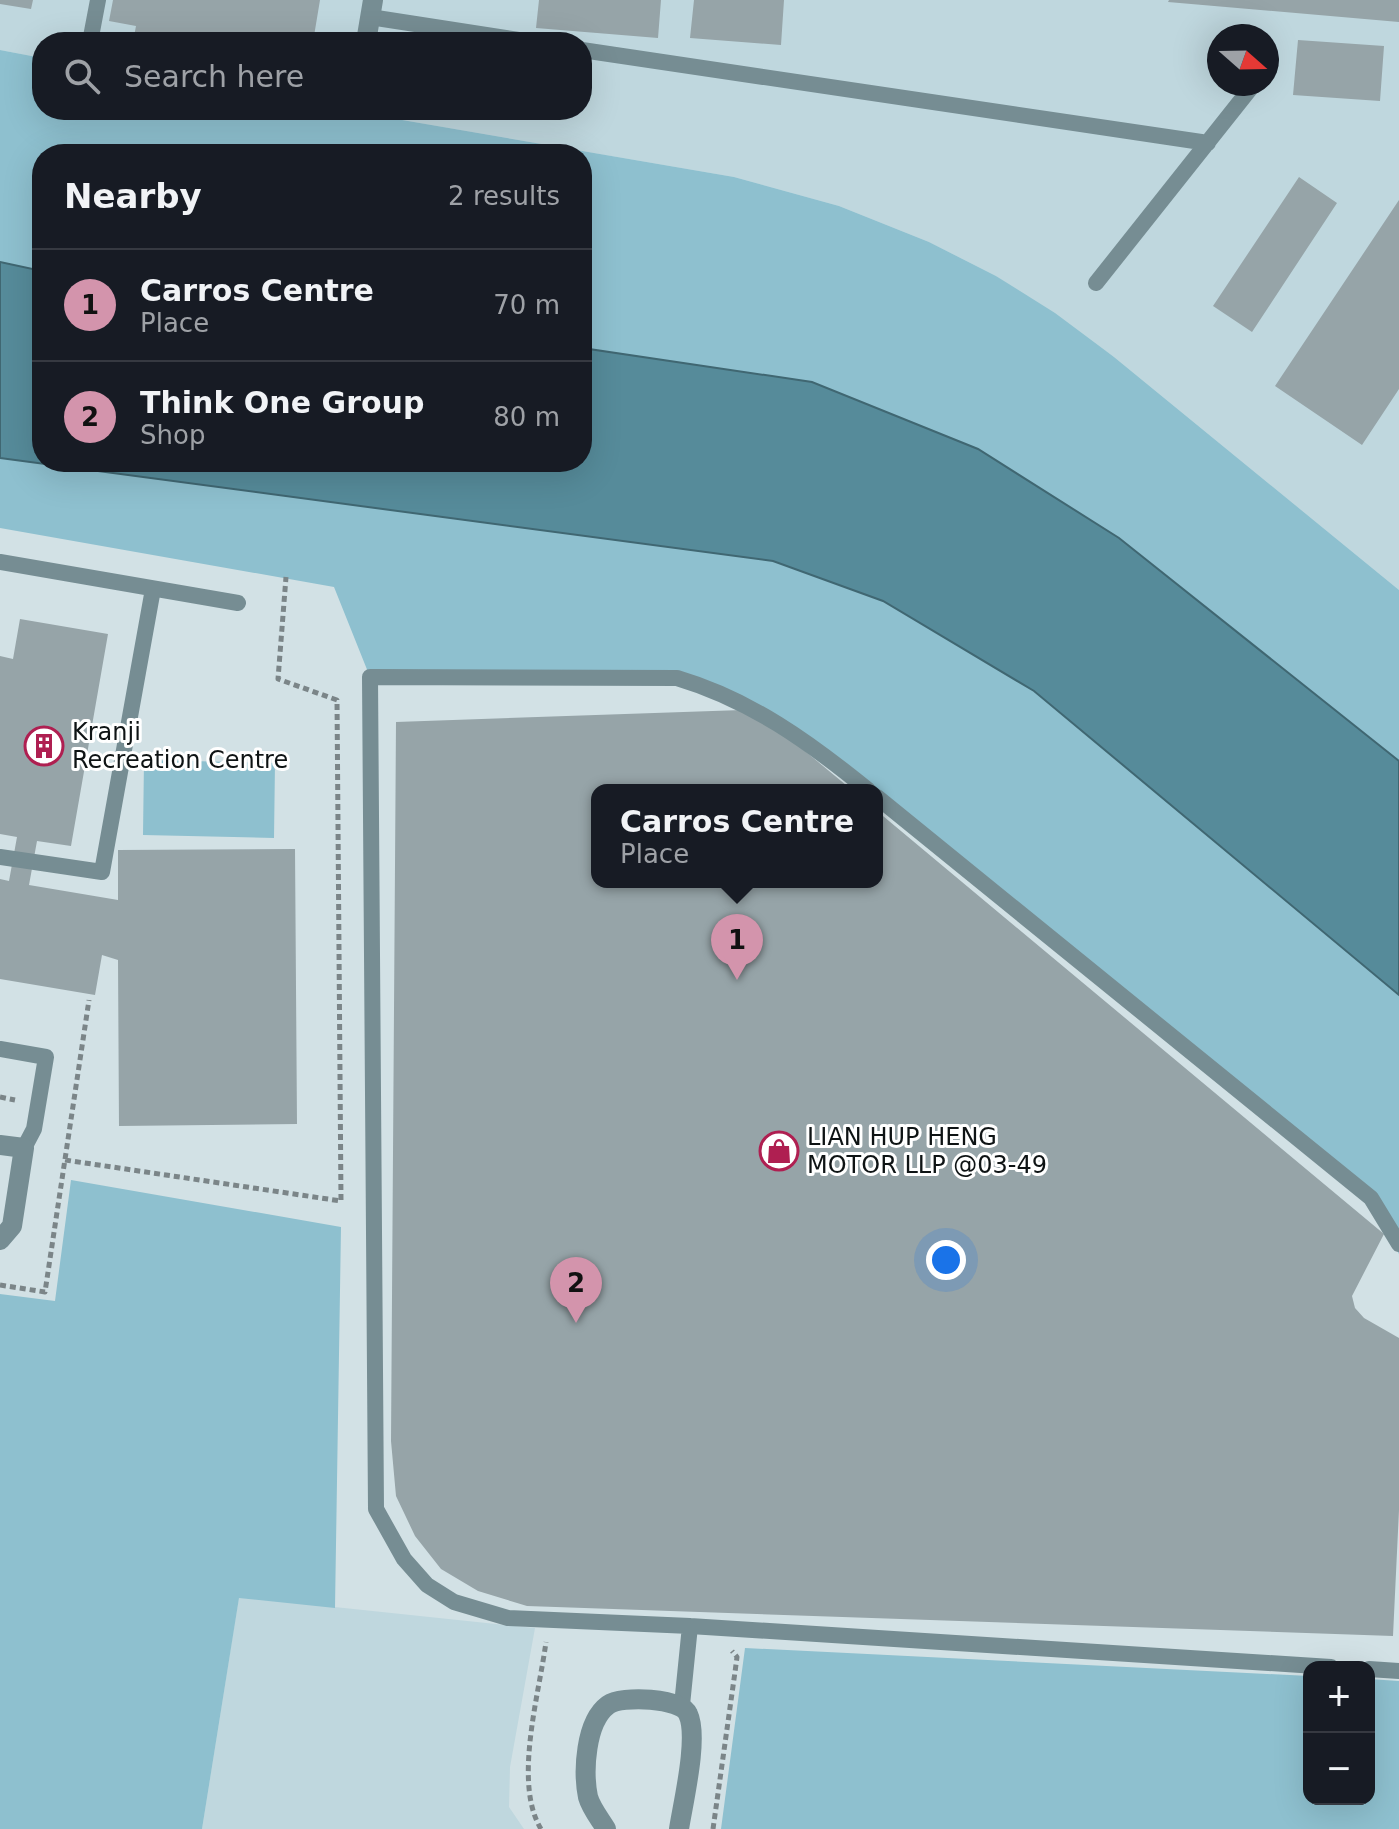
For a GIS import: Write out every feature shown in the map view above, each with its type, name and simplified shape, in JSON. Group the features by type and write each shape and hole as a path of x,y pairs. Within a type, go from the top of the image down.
{"street":[{"path":"368,32 371,9"},
{"path":"0,1145 24,1148 12,1226 0,1240"},
{"path":"606,1829 589,1800 586,1774 595,1723 608,1705 627,1699 682,1705 689,1715 691,1731 679,1829"}],"lane":[{"path":"92,32 98,0"},
{"path":"371,9 483,32"},
{"path":"592,51 1208,143"},
{"path":"1096,283 1245,96"},
{"path":"0,562 238,603"},
{"path":"0,857 102,872 153,589"},
{"path":"860,784 774,719 717,690 677,678 370,677 376,1509 387,1533 427,1585 479,1612 508,1618 690,1626 1303,1665"},
{"path":"883,802 1371,1198 1399,1244"},
{"path":"0,1049 46,1057 34,1129 24,1148"},
{"path":"682,1705 690,1626"},
{"path":"1375,1669 1399,1671"}],"path":[{"path":"65,1160 341,1201 337,700 278,679 286,577"},
{"path":"0,1285 45,1292 89,1000"}],"shaded area":[{"path":"0,0 1399,0 1399,590 1114,357 996,276 929,242 839,206 734,177 592,153 592,144 542,144 402,120 592,120 592,32 32,32 32,56 0,50"},
{"path":"0,50 32,56 32,120 402,120 542,144 32,144 32,269 0,262"},
{"path":"592,153 734,177 839,206 929,242 996,276 1055,313 1114,357 1399,590 1399,761 1119,538 978,449 812,382 592,349"},
{"path":"0,262 32,269 32,462 0,458"},
{"path":"592,349 812,382 978,449 1119,538 1399,761 1399,995 1034,691 883,601 773,561 105,472 592,472"},
{"path":"0,458 32,462 32,472 105,472 773,561 883,601 1034,691 1399,995 1399,1254 1371,1198 883,802 883,784 861,784 822,752 677,678 370,677 334,587 0,528"},
{"path":"144,760 275,763 274,838 143,835"},
{"path":"71,1180 341,1227 335,1608 239,1598 202,1829 0,1829 0,1294 55,1301"},
{"path":"239,1597 535,1628 510,1767 509,1807 524,1829 202,1829"},
{"path":"745,1648 1303,1676 1303,1805 1375,1805 1375,1679 1399,1681 1399,1829 721,1829"}],"building":[{"path":"0,0 33,0 31,9 0,4"},
{"path":"113,0 320,0 315,32 135,32 136,26 109,21"},
{"path":"539,0 661,0 658,38 536,28"},
{"path":"694,0 784,0 781,45 690,38"},
{"path":"1399,0 1399,22 1168,2"},
{"path":"1298,40 1384,46 1380,101 1293,95"},
{"path":"1299,177 1337,203 1252,332 1213,306"},
{"path":"1399,200 1399,389 1362,445 1275,386"},
{"path":"20,619 108,634 71,846 37,841 29,885 118,900 118,850 295,849 297,1124 119,1126 118,960 102,955 95,995 0,979 0,879 9,881 17,837 0,834 0,656 13,659"},
{"path":"742,710 776,727 845,784 591,784 591,888 883,888 883,816 1384,1234 1352,1296 1355,1308 1364,1318 1399,1338 1399,1510 1393,1636 527,1606 478,1591 441,1569 415,1536 396,1496 391,1441 396,722"}],"place":[{"name":"Kranji Recreation Centre","path":"44,746"},
{"name":"Carros Centre","path":"737,980"},
{"name":"LIAN HUP HENG MOTOR LLP @03-49","path":"779,1151"},
{"name":"Think One Group","path":"576,1323"}]}
